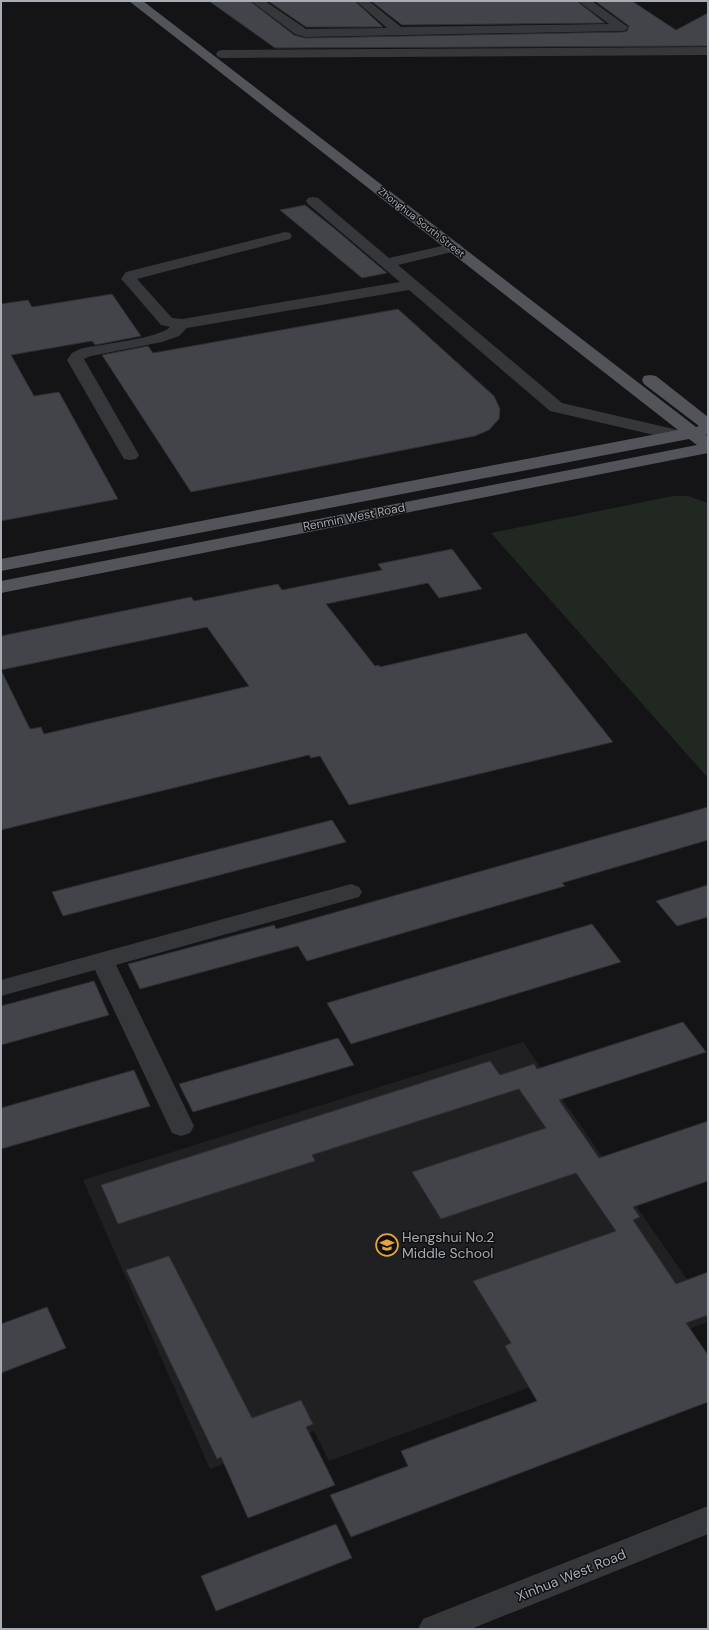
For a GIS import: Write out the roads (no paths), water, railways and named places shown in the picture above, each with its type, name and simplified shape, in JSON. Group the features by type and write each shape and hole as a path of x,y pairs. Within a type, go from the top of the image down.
{"main road":[{"name":"Zhonghua South Street","path":"135,1 460,240 696,430"},
{"name":"Zhonghua South Street","path":"153,1 447,224"},
{"name":"Zhonghua South Street","path":"640,372 696,430 708,445"},
{"name":"Renmin West Road","path":"1,566 696,430"},
{"name":"Renmin West Road","path":"1,587 708,448"}],"street":[{"path":"258,1 305,33 622,27 584,1"},
{"path":"362,1 399,32"},
{"path":"222,54 708,51"},
{"path":"313,201 556,407 696,430"},
{"path":"285,236 131,275 129,279 167,322 182,324 412,285"},
{"path":"386,263 460,240"},
{"path":"130,455 75,360 78,356 86,352 156,339 173,333 182,324"},
{"path":"1,988 351,892"},
{"path":"102,960 181,1126"},
{"name":"Xinhua West Road","path":"434,1629 708,1520"}],"place":[{"name":"Hengshui No.2 Middle School","path":"387,1245"}]}
